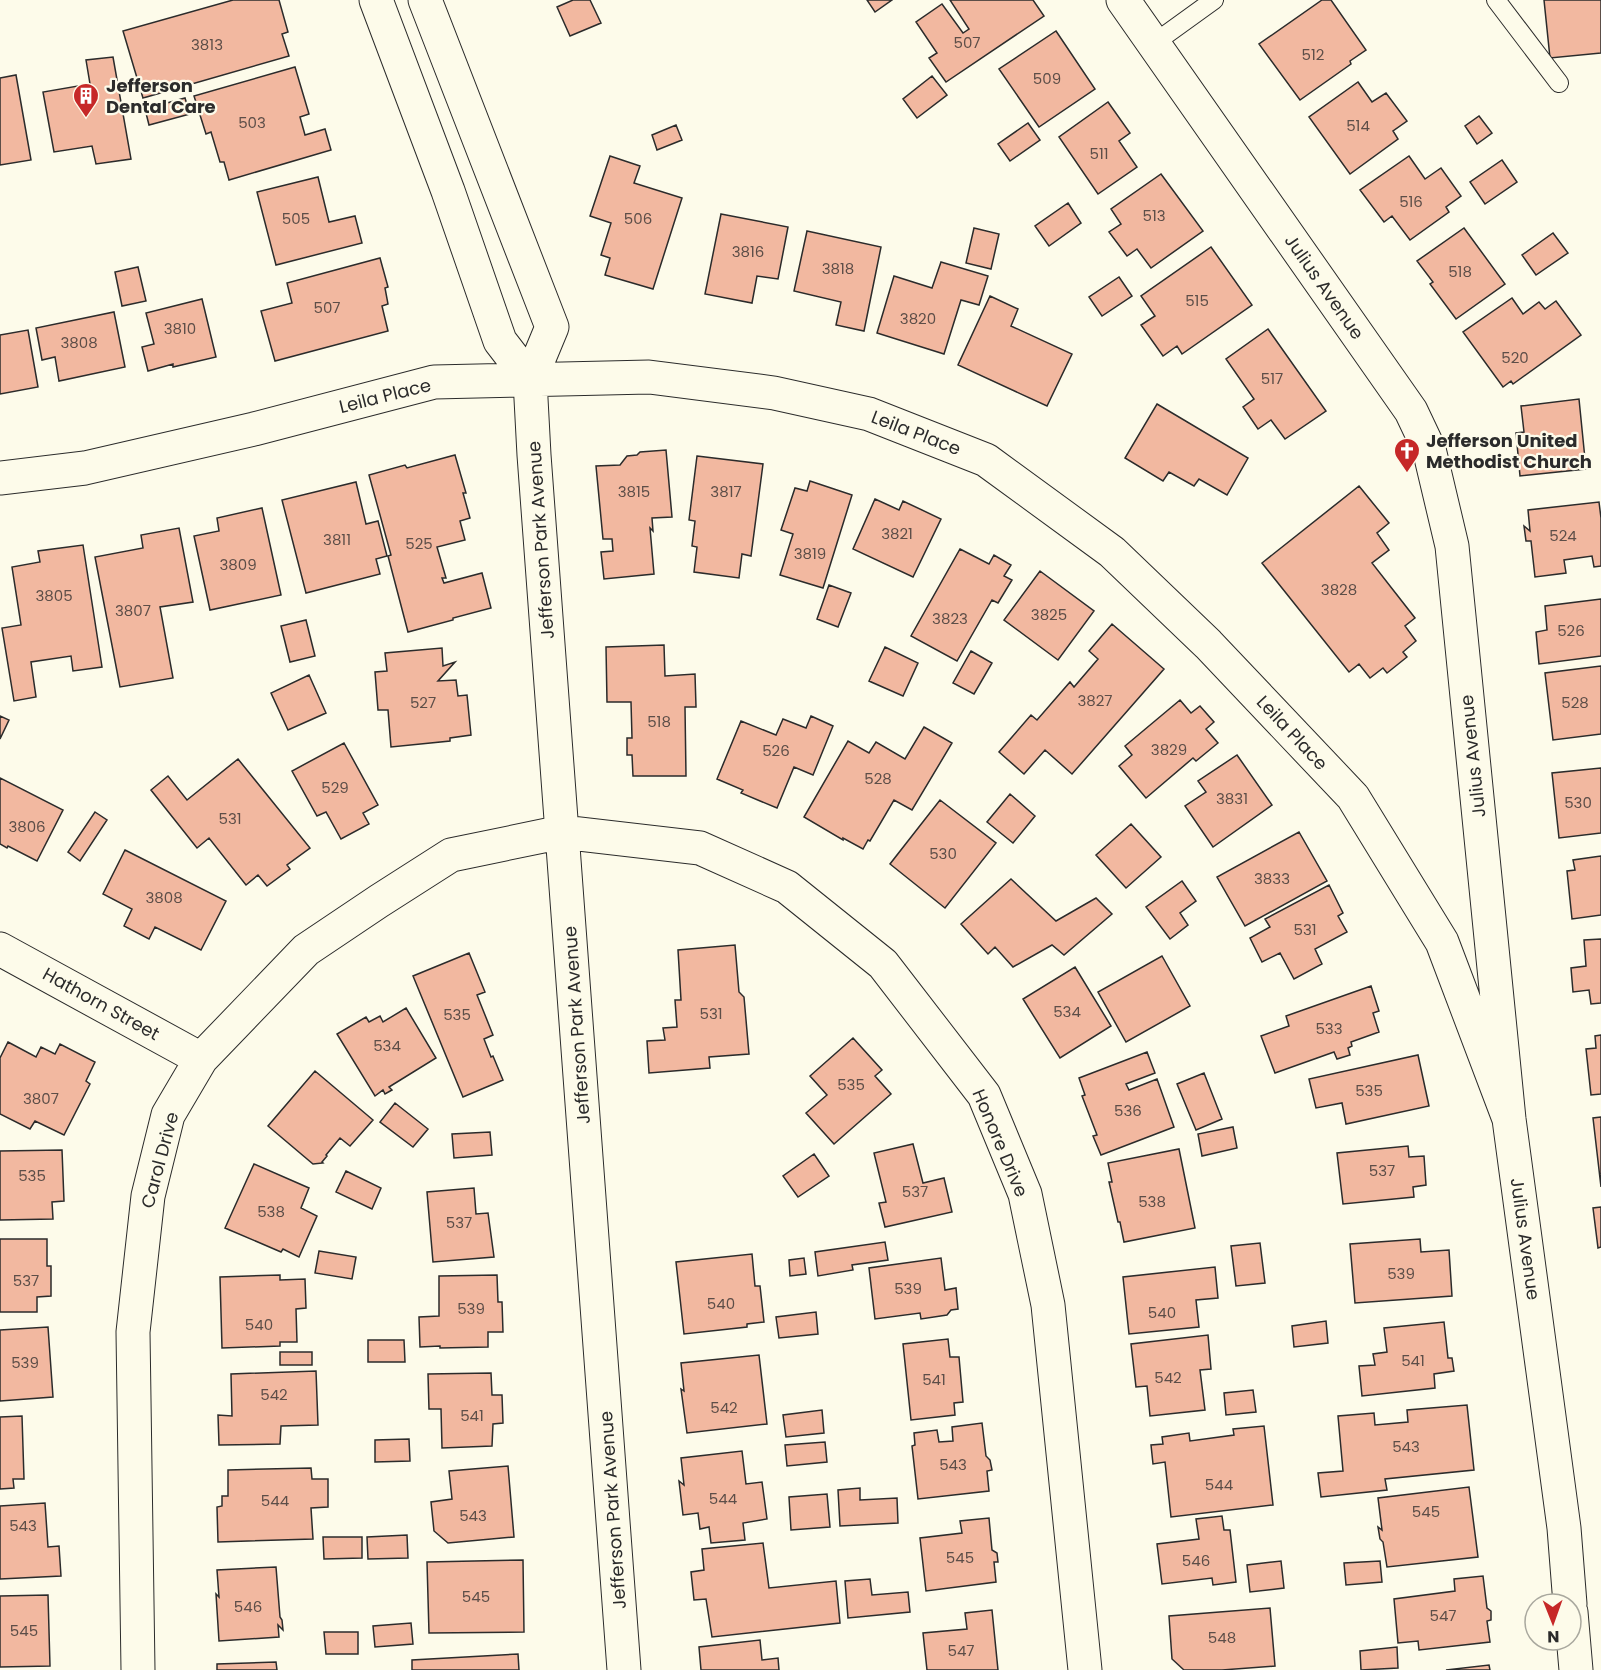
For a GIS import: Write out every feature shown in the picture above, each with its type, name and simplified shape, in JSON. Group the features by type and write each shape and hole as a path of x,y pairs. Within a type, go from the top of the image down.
{"street":[{"path":"376,0 448,191 500,340 530,380"},
{"name":"Jefferson Park Avenue","path":"425,0 552,327 530,380 624,1670"},
{"name":"Julius Avenue","path":"1123,0 1410,411 1429,449 1452,546 1509,1119 1564,1528 1569,1592"},
{"name":"Leila Place","path":"0,478 85,468 254,429 434,382 649,377 774,393 869,414 986,460 1112,552 1208,644 1353,797 1442,942 1509,1119"},
{"name":"Carol Drive","path":"138,1670 133,1332 148,1196 168,1115 201,1059 306,950 451,855 562,832"},
{"name":"Honore Drive","path":"562,832 700,848 787,887 883,964 984,1095 1025,1194 1048,1305 1085,1670"},
{"name":"Hathorn Street","path":"0,949 201,1059"},
{"path":"1574,1652 1576,1670"}],"lane":[{"path":"1153,44 1214,0"},
{"path":"1496,0 1559,83"}],"building":[{"path":"233,0 279,0 288,32 282,34 289,56 143,98 123,31"},
{"path":"573,0 590,0 601,23 570,36 557,7"},
{"path":"867,0 892,0 875,12"},
{"path":"950,0 1033,0 1044,16 946,82 929,58 937,53 916,22 942,4 963,33 969,29"},
{"path":"1322,0 1331,0 1366,50 1350,61 1351,64 1300,100 1259,44"},
{"path":"1544,0 1601,0 1601,53 1550,58"},
{"path":"1056,31 1095,89 1039,127 999,69"},
{"name":"Jefferson Dental Care","path":"113,57 131,159 96,164 92,146 54,152 43,92 90,84 86,60"},
{"path":"295,67 309,114 300,117 305,135 325,129 331,150 229,180 224,162 220,162 211,132 206,134 194,96"},
{"path":"16,75 31,160 0,165 0,78"},
{"path":"932,76 947,95 917,118 903,99"},
{"path":"1358,82 1372,102 1386,93 1407,121 1393,131 1398,139 1350,174 1309,117"},
{"path":"185,98 190,114 149,125 145,109"},
{"path":"1108,102 1130,133 1119,141 1137,167 1098,194 1059,137"},
{"path":"1479,116 1492,133 1477,144 1465,126"},
{"path":"1028,123 1040,140 1010,161 998,144"},
{"path":"676,125 682,140 657,150 652,135"},
{"path":"610,156 640,166 634,183 682,198 653,289 605,275 610,258 601,255 611,223 590,216"},
{"path":"1409,156 1425,179 1441,168 1461,196 1446,207 1449,212 1410,240 1392,216 1384,222 1360,190"},
{"path":"1502,160 1517,182 1485,204 1470,182"},
{"path":"1161,174 1203,231 1151,268 1137,249 1127,256 1109,232 1121,224 1111,209"},
{"path":"318,177 329,222 355,216 362,243 276,265 257,192"},
{"path":"1068,203 1081,223 1049,246 1035,226"},
{"path":"721,214 788,227 778,279 757,276 752,303 705,294"},
{"path":"974,228 999,234 991,269 966,263"},
{"path":"1464,228 1505,284 1456,319 1430,284 1433,282 1417,261"},
{"path":"807,231 881,247 864,331 836,325 841,302 794,291"},
{"path":"1553,233 1568,253 1536,275 1522,255"},
{"path":"1211,247 1252,305 1182,354 1177,346 1163,356 1141,325 1155,316 1141,296"},
{"path":"380,258 388,287 385,288 388,304 382,306 388,331 275,361 261,311 292,303 287,283"},
{"path":"941,262 988,276 979,305 961,300 944,354 877,333 894,276 932,288"},
{"path":"138,267 146,301 122,306 115,272"},
{"path":"1119,277 1132,296 1102,316 1089,297"},
{"path":"990,296 1018,309 1011,326 1072,354 1047,406 958,365"},
{"path":"1512,298 1523,314 1539,302 1545,309 1556,301 1581,335 1513,384 1511,381 1503,387 1463,332"},
{"path":"202,299 216,357 173,367 173,364 148,371 142,347 154,344 146,313"},
{"path":"114,312 125,367 59,381 55,357 42,360 36,328"},
{"path":"1268,329 1326,411 1285,439 1271,420 1258,429 1243,407 1254,399 1226,359"},
{"path":"28,330 38,387 0,394 0,335"},
{"path":"1579,399 1586,469 1520,476 1516,433 1524,432 1521,406"},
{"path":"1157,404 1248,458 1227,495 1199,479 1194,486 1169,472 1163,481 1125,458"},
{"path":"666,450 672,517 652,518 653,531 650,528 654,574 604,579 601,552 613,551 612,539 603,539 596,466 620,465 627,456 637,455 640,452"},
{"path":"455,455 466,493 463,493 470,518 460,521 465,540 437,547 446,578 442,578 444,583 482,573 491,608 408,632 388,556 391,555 369,475"},
{"path":"697,456 763,464 751,556 742,554 739,578 694,572 697,547 692,546 695,521 689,520"},
{"path":"810,481 852,495 823,588 780,575 793,534 781,530 795,488 807,491"},
{"path":"356,482 366,524 378,521 387,556 376,559 380,574 306,593 282,500"},
{"path":"1359,486 1389,523 1377,533 1389,550 1372,563 1415,618 1405,626 1416,641 1403,652 1407,657 1387,673 1383,668 1370,678 1359,664 1349,672 1262,563"},
{"path":"875,499 899,510 903,501 941,519 913,577 853,549"},
{"path":"1599,502 1601,566 1594,567 1592,556 1564,560 1566,573 1535,577 1531,541 1526,541 1524,526 1530,531 1528,510"},
{"path":"262,508 281,595 210,610 194,536 219,531 217,518"},
{"path":"179,528 193,602 160,607 173,678 120,687 95,557 143,548 141,535"},
{"path":"83,545 102,667 73,671 71,656 31,662 36,697 14,701 2,628 21,625 12,567 40,562 38,551"},
{"path":"960,549 989,564 994,555 1011,565 1004,576 1012,580 998,603 992,600 957,661 911,636"},
{"path":"1040,571 1094,611 1058,660 1004,620"},
{"path":"829,585 851,593 838,627 817,619"},
{"path":"1601,599 1601,656 1539,664 1536,632 1547,630 1545,606"},
{"path":"306,620 315,656 290,662 281,626"},
{"path":"1112,624 1164,669 1072,774 1045,750 1024,774 999,752 1031,715 1037,720 1070,682 1074,687 1098,659 1089,651"},
{"path":"664,645 665,676 695,674 696,707 685,707 686,776 633,776 632,755 627,755 627,738 632,738 631,702 607,702 606,647"},
{"path":"885,647 918,663 903,696 869,681"},
{"path":"442,648 443,666 455,662 438,681 456,680 458,696 467,695 471,735 450,738 450,741 391,747 388,710 378,710 375,672 387,671 385,653"},
{"path":"971,651 992,663 974,694 953,683"},
{"path":"1601,666 1601,734 1553,740 1545,673"},
{"path":"309,675 326,713 288,730 271,693"},
{"path":"1180,700 1191,713 1200,706 1214,722 1206,729 1218,743 1196,761 1193,758 1146,798 1119,766 1132,755 1125,746"},
{"path":"0,716 9,720 0,739"},
{"path":"811,716 833,726 813,775 794,767 777,808 741,793 743,790 717,779 741,721 776,735 783,719 806,728"},
{"path":"924,727 952,743 912,810 894,800 863,849 804,817 848,741 869,753 876,742 905,759"},
{"path":"344,743 378,805 363,813 369,824 341,839 326,812 317,816 292,771"},
{"path":"1237,755 1272,805 1213,847 1185,806 1206,792 1198,781"},
{"path":"238,759 310,848 287,865 290,869 267,886 258,875 246,885 209,838 197,848 151,790 168,776 187,800"},
{"path":"1601,768 1601,833 1559,838 1552,773"},
{"path":"0,778 63,810 37,861 0,844"},
{"path":"1010,794 1035,816 1013,843 987,822"},
{"path":"940,800 996,843 945,908 890,864"},
{"path":"95,812 107,820 80,861 68,852"},
{"path":"1131,824 1161,857 1126,888 1096,855"},
{"path":"1299,832 1327,881 1245,926 1217,877"},
{"path":"125,850 226,901 201,950 155,927 149,939 124,926 132,909 103,894"},
{"path":"1601,856 1601,915 1572,919 1567,871 1575,870 1573,860"},
{"path":"1011,879 1056,921 1096,898 1112,914 1064,955 1052,945 1013,967 995,947 988,954 961,924"},
{"path":"1182,881 1196,901 1180,913 1188,925 1170,939 1146,907"},
{"path":"1329,885 1343,913 1338,916 1347,932 1315,949 1322,964 1294,979 1280,953 1262,962 1250,938 1270,927 1265,919"},
{"path":"1601,939 1601,1003 1591,1004 1589,990 1573,992 1571,968 1586,966 1584,940"},
{"path":"735,945 739,992 744,997 749,1054 709,1057 710,1068 649,1073 647,1041 665,1040 663,1028 677,1027 675,1000 681,1000 678,950"},
{"path":"469,953 485,992 477,995 493,1035 484,1039 503,1080 463,1097 413,976"},
{"path":"1162,956 1190,1006 1126,1042 1098,992"},
{"path":"1075,967 1111,1026 1060,1058 1023,999"},
{"path":"1371,986 1379,1011 1373,1013 1379,1032 1351,1042 1352,1046 1348,1048 1350,1055 1337,1059 1334,1052 1275,1073 1261,1036 1289,1026 1286,1016"},
{"path":"406,1008 436,1058 389,1087 392,1090 385,1094 383,1090 375,1096 337,1034 366,1017 369,1022 380,1016 383,1022"},
{"path":"1601,1035 1601,1094 1591,1095 1586,1049 1596,1048 1595,1036"},
{"path":"853,1038 882,1070 875,1076 891,1094 834,1144 806,1113 827,1095 810,1076"},
{"path":"8,1042 36,1057 41,1047 55,1054 60,1044 95,1062 86,1081 90,1084 64,1135 35,1121 30,1129 0,1114 0,1058"},
{"path":"1147,1052 1155,1073 1126,1084 1129,1090 1157,1079 1174,1127 1101,1155 1093,1136 1097,1135 1082,1096 1085,1095 1079,1078"},
{"path":"1418,1055 1429,1106 1346,1124 1342,1103 1316,1108 1309,1079"},
{"path":"315,1071 373,1120 350,1146 340,1138 326,1155 323,1163 313,1164 268,1126"},
{"path":"1204,1073 1222,1119 1196,1130 1177,1084"},
{"path":"395,1103 428,1129 413,1147 380,1122"},
{"path":"1601,1117 1601,1187 1593,1118"},
{"path":"1233,1127 1237,1148 1202,1156 1198,1134"},
{"path":"490,1132 492,1155 454,1158 452,1134"},
{"path":"913,1144 923,1183 944,1178 952,1212 885,1227 879,1203 886,1202 874,1153"},
{"path":"1408,1146 1409,1157 1424,1156 1426,1185 1413,1187 1414,1197 1343,1204 1337,1153"},
{"path":"1179,1149 1195,1228 1124,1242 1109,1182 1112,1182 1108,1163"},
{"path":"62,1150 64,1201 52,1202 53,1219 0,1220 0,1151"},
{"path":"814,1154 829,1176 798,1197 783,1176"},
{"path":"254,1164 309,1188 301,1208 317,1216 299,1257 283,1249 281,1252 225,1228"},
{"path":"346,1171 381,1188 372,1209 336,1192"},
{"path":"474,1188 476,1214 488,1213 494,1257 433,1262 427,1192"},
{"path":"1601,1207 1601,1247 1598,1248 1593,1208"},
{"path":"0,1239 47,1239 47,1266 51,1266 51,1296 37,1297 37,1312 0,1312"},
{"path":"1420,1239 1421,1252 1449,1250 1452,1296 1355,1303 1350,1244"},
{"path":"885,1242 888,1260 852,1265 853,1270 818,1276 815,1252"},
{"path":"1260,1243 1265,1283 1236,1286 1231,1246"},
{"path":"319,1251 356,1257 352,1279 315,1273"},
{"path":"752,1254 755,1286 760,1286 764,1322 747,1324 747,1327 684,1334 676,1262"},
{"path":"804,1258 806,1274 790,1276 789,1260"},
{"path":"941,1258 945,1290 956,1288 958,1309 951,1310 947,1315 921,1319 920,1313 875,1319 869,1268"},
{"path":"1215,1267 1218,1298 1196,1300 1199,1327 1129,1334 1123,1277"},
{"path":"280,1275 280,1280 305,1279 306,1308 296,1309 297,1342 280,1342 280,1346 222,1348 220,1277"},
{"path":"497,1275 498,1302 502,1302 503,1332 488,1332 488,1347 420,1347 419,1317 439,1316 439,1276"},
{"path":"816,1312 818,1334 779,1338 776,1317"},
{"path":"1326,1321 1328,1343 1294,1347 1292,1326"},
{"path":"1444,1322 1448,1358 1452,1358 1454,1371 1434,1374 1435,1388 1362,1396 1359,1366 1375,1365 1373,1354 1387,1352 1384,1328"},
{"path":"48,1327 53,1397 0,1401 0,1330"},
{"path":"1208,1335 1211,1369 1200,1370 1205,1410 1150,1416 1147,1386 1136,1387 1131,1344"},
{"path":"948,1339 950,1357 959,1357 963,1402 954,1403 955,1415 911,1420 903,1344"},
{"path":"368,1340 404,1340 405,1362 368,1362"},
{"path":"280,1352 312,1352 312,1365 280,1365"},
{"path":"759,1355 767,1424 687,1433 681,1389 684,1391 681,1363"},
{"path":"316,1371 318,1425 281,1426 280,1444 219,1445 218,1415 232,1416 231,1374"},
{"path":"491,1373 492,1395 502,1395 503,1423 493,1424 492,1446 442,1448 441,1409 429,1409 428,1374"},
{"path":"1253,1390 1256,1412 1226,1415 1224,1393"},
{"path":"1467,1405 1474,1470 1385,1479 1387,1490 1321,1497 1318,1473 1343,1471 1338,1416 1374,1413 1375,1425 1408,1422 1407,1410"},
{"path":"822,1410 824,1433 786,1437 783,1415"},
{"path":"22,1416 24,1479 13,1479 14,1488 0,1489 0,1417"},
{"path":"982,1423 986,1456 990,1460 992,1470 987,1471 989,1491 918,1499 912,1446 915,1445 914,1433 937,1430 939,1442 953,1441 952,1427"},
{"path":"1264,1426 1273,1505 1171,1517 1165,1462 1153,1464 1151,1445 1163,1444 1162,1437 1189,1433 1190,1441 1234,1435 1233,1429"},
{"path":"409,1439 410,1461 375,1462 375,1440"},
{"path":"825,1442 827,1462 787,1466 785,1445"},
{"path":"742,1451 746,1484 762,1482 767,1519 743,1523 745,1540 711,1543 709,1527 700,1529 698,1513 683,1515 679,1481 684,1485 681,1458"},
{"path":"508,1466 514,1537 448,1543 434,1531 431,1502 452,1499 449,1471"},
{"path":"311,1468 312,1479 328,1479 328,1507 311,1508 313,1539 218,1542 217,1507 222,1506 222,1496 228,1496 228,1470"},
{"path":"1469,1487 1478,1557 1387,1567 1378,1527 1382,1530 1378,1498"},
{"path":"860,1488 860,1500 897,1498 898,1523 840,1526 838,1490"},
{"path":"827,1494 830,1527 791,1530 789,1497"},
{"path":"45,1503 48,1547 59,1546 61,1576 0,1579 0,1506"},
{"path":"1222,1516 1224,1530 1230,1530 1236,1582 1213,1585 1212,1578 1162,1584 1157,1544 1199,1539 1196,1519"},
{"path":"989,1518 992,1550 997,1553 998,1562 994,1562 996,1582 926,1591 920,1538 962,1533 960,1521"},
{"path":"407,1535 408,1558 368,1559 367,1537"},
{"path":"323,1537 362,1537 362,1558 324,1559"},
{"path":"763,1543 769,1588 836,1581 840,1623 712,1637 706,1599 694,1600 691,1572 704,1570 702,1549"},
{"path":"523,1560 524,1632 429,1633 427,1562"},
{"path":"1281,1561 1284,1588 1250,1592 1247,1565"},
{"path":"1380,1561 1382,1582 1346,1585 1344,1563"},
{"path":"276,1567 283,1630 278,1625 279,1637 219,1641 217,1570"},
{"path":"1483,1576 1487,1608 1491,1611 1491,1620 1487,1621 1490,1642 1419,1650 1418,1641 1398,1643 1394,1599 1455,1591 1454,1579"},
{"path":"870,1579 872,1595 908,1592 910,1612 848,1618 845,1581"},
{"path":"48,1595 50,1666 0,1667 0,1596"},
{"path":"1270,1608 1275,1666 1184,1670 1172,1659 1169,1616"},
{"path":"992,1610 998,1670 927,1670 923,1633 967,1629 965,1613"},
{"path":"411,1623 413,1644 375,1647 373,1626"},
{"path":"324,1632 358,1632 358,1654 326,1654"},
{"path":"760,1640 762,1660 778,1658 779,1670 701,1670 699,1647"},
{"path":"1397,1647 1398,1668 1361,1670 1360,1651"},
{"path":"518,1654 519,1670 412,1670 412,1660"},
{"path":"276,1662 277,1670 217,1670 217,1664"},
{"path":"1489,1665 1490,1670 1446,1670"}],"place":[{"name":"Jefferson Dental Care","path":"86,119"},
{"name":"Jefferson United Methodist Church","path":"1407,474"}]}
